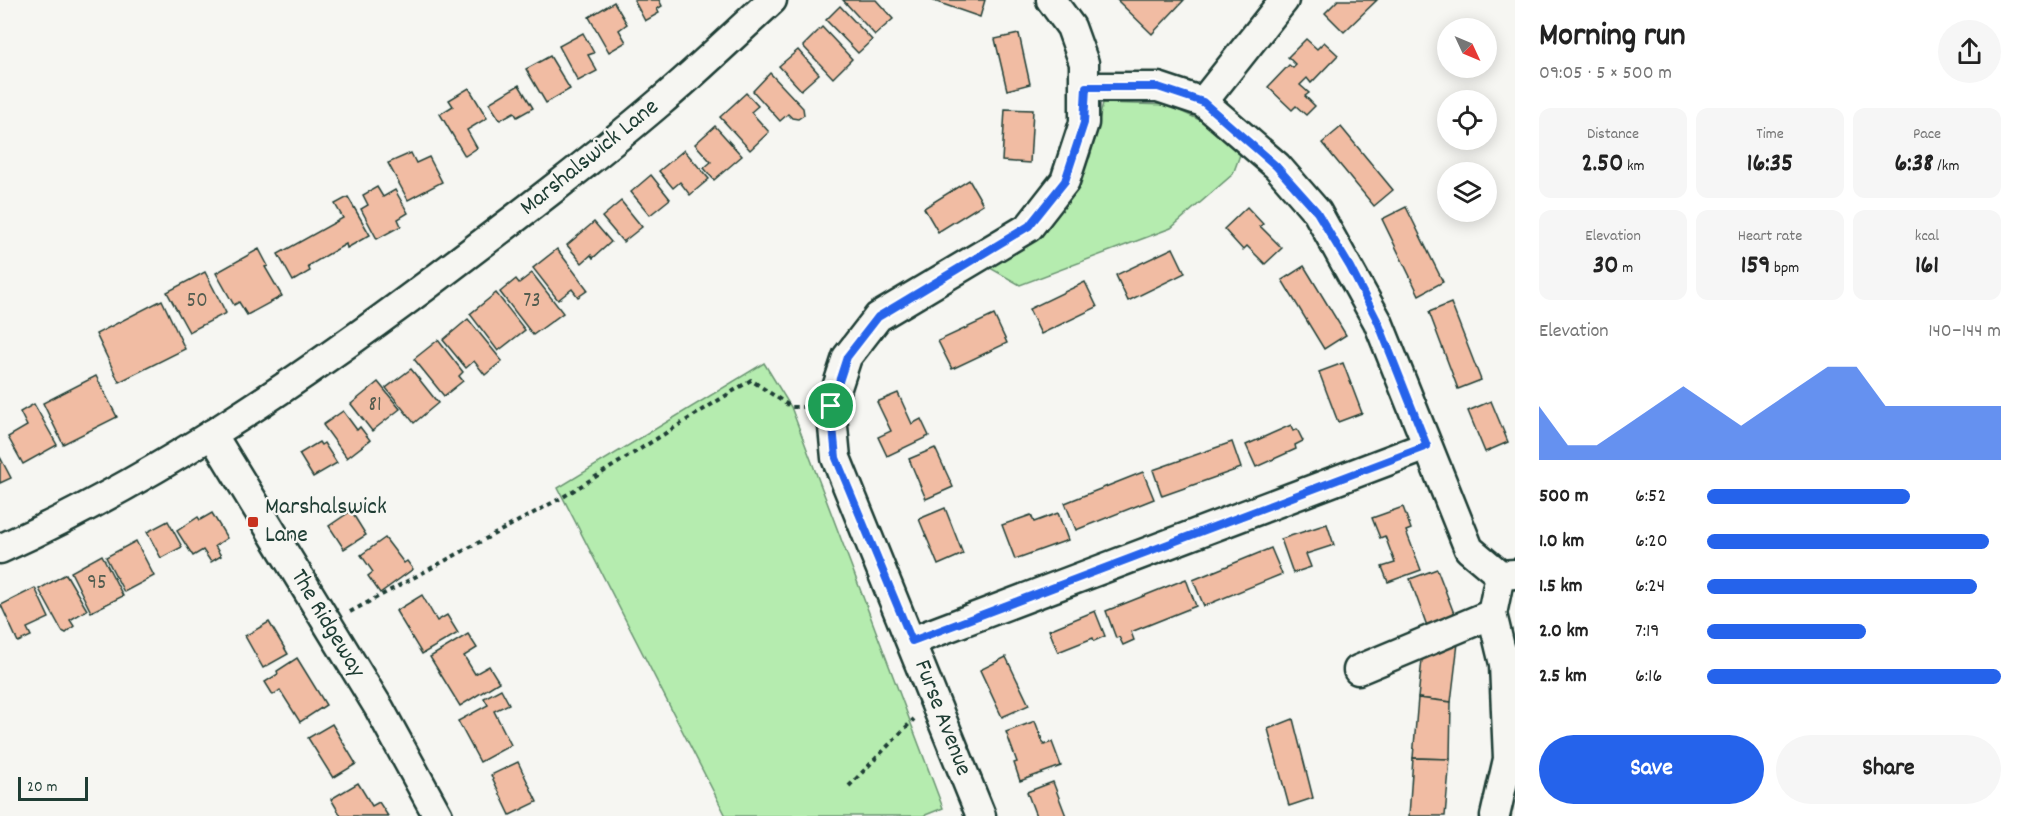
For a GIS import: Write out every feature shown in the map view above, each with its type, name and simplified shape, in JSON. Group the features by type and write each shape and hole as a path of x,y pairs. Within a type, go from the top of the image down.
{"street":[{"name":"Marshalswick Lane","path":"0,549 126,487 212,434 378,322 543,198 660,102 772,0"},
{"name":"Furse Avenue","path":"981,816 836,458 831,406 847,357 878,317 1029,226 1065,181 1084,123 1086,87 1084,63 1071,27 1051,0"},
{"path":"1203,102 1284,0"},
{"path":"1086,87 1158,87 1203,102 1276,166 1317,212 1378,322 1469,549 1507,575 1492,614 1504,664 1508,759 1495,816"},
{"name":"The Ridgeway","path":"212,434 379,708 438,816"},
{"path":"912,641 1427,446"},
{"path":"1358,670 1492,614"}],"path":[{"path":"328,624 562,497 751,380 791,407 831,406"},
{"path":"849,786 918,715 936,703"}],"green space":[{"path":"1103,103 1167,105 1202,121 1241,152 1233,174 1171,228 1020,285 983,264 1041,227 1090,157"},
{"path":"764,363 791,407 943,808 923,816 726,816 558,488"}],"building":[{"path":"634,0 659,0 662,6 657,9 659,13 645,21"},
{"path":"843,0 876,0 893,19 875,35"},
{"path":"931,0 985,0 980,17"},
{"path":"1117,0 1184,0 1152,34"},
{"path":"1338,0 1377,0 1344,32 1325,13"},
{"path":"614,2 627,24 619,30 626,42 609,52 589,17"},
{"path":"840,6 872,40 858,53 826,20"},
{"path":"822,27 852,59 833,78 803,46"},
{"path":"583,33 594,53 588,55 597,71 578,81 559,46"},
{"path":"1019,34 1030,84 1007,90 995,39"},
{"path":"1306,39 1317,49 1324,42 1338,55 1311,83 1307,78 1300,85 1309,93 1305,96 1315,106 1306,115 1296,106 1292,110 1268,87 1289,65 1293,68 1296,65 1288,57"},
{"path":"798,50 819,74 801,90 779,66"},
{"path":"550,56 570,89 546,103 526,69"},
{"path":"770,73 803,108 804,115 798,119 788,114 780,121 753,91"},
{"path":"519,85 533,108 517,117 514,112 500,120 489,103"},
{"path":"469,88 487,118 467,130 477,148 465,156 440,114 453,106 449,100"},
{"path":"746,93 758,106 751,112 769,132 750,150 720,117"},
{"path":"1005,109 1033,110 1030,163 1002,161"},
{"path":"715,126 742,156 714,180 704,168 711,162 695,144"},
{"path":"1341,127 1393,190 1374,206 1322,143"},
{"path":"684,150 709,179 690,195 680,182 673,188 659,171"},
{"path":"411,153 416,163 429,157 442,182 408,200 388,163"},
{"path":"651,175 670,199 650,215 631,192"},
{"path":"969,180 983,204 938,232 924,208"},
{"path":"377,187 383,197 395,190 408,213 398,219 401,226 377,239 361,209 368,205 363,195"},
{"path":"348,197 370,235 347,248 346,244 308,266 310,271 293,281 278,254 343,218 335,204"},
{"path":"621,201 642,227 623,242 602,217"},
{"path":"1247,207 1263,224 1260,226 1282,248 1265,264 1247,246 1243,250 1224,229"},
{"path":"1406,207 1443,282 1419,295 1382,219"},
{"path":"594,222 611,242 593,258 591,255 582,263 567,245"},
{"path":"1173,248 1185,273 1128,301 1116,275"},
{"path":"259,249 268,266 265,267 282,296 247,315 239,302 234,305 216,273"},
{"path":"557,249 588,290 578,297 572,289 558,300 533,268"},
{"path":"1304,266 1346,335 1324,349 1282,280"},
{"path":"205,272 226,313 189,332 167,292"},
{"path":"532,273 563,313 533,335 500,292 516,279 519,283"},
{"path":"1085,282 1097,307 1041,334 1029,309"},
{"path":"496,293 525,330 498,351 470,314"},
{"path":"162,300 185,349 119,382 96,334"},
{"path":"1451,303 1481,380 1458,389 1429,312"},
{"path":"994,315 1007,343 952,369 938,341"},
{"path":"468,319 502,361 485,375 474,361 466,368 443,340"},
{"path":"438,340 463,372 459,376 463,381 444,396 414,359"},
{"path":"1343,363 1362,413 1338,422 1319,372"},
{"path":"411,369 438,403 414,423 386,388"},
{"path":"96,376 117,417 63,444 43,403"},
{"path":"378,382 400,409 372,431 351,404"},
{"path":"898,393 912,424 921,419 929,436 887,456 878,437 891,431 877,402"},
{"path":"1491,401 1508,442 1485,452 1468,411"},
{"path":"34,404 57,445 23,464 8,437 27,426 20,412"},
{"path":"343,411 357,430 360,427 370,440 347,458 323,425"},
{"path":"1291,425 1293,431 1297,429 1303,441 1295,445 1296,449 1256,467 1246,445"},
{"path":"319,442 321,445 324,443 337,463 313,477 299,454"},
{"path":"1232,442 1241,468 1162,496 1153,470"},
{"path":"935,448 953,487 926,499 909,459"},
{"path":"0,457 11,478 0,483"},
{"path":"1143,472 1154,499 1076,530 1065,503"},
{"path":"1403,507 1411,529 1406,531 1421,570 1388,582 1382,567 1395,563 1385,536 1380,538 1372,518"},
{"path":"945,508 963,554 938,565 919,519"},
{"path":"351,511 366,535 344,549 329,526"},
{"path":"212,513 227,538 215,546 221,556 211,562 203,550 193,556 177,531 198,517 200,520"},
{"path":"1058,513 1068,540 1015,559 1002,525 1031,515 1034,522"},
{"path":"168,521 182,547 161,558 147,532"},
{"path":"1327,524 1334,545 1306,554 1311,567 1293,573 1281,539"},
{"path":"385,538 404,563 407,561 413,569 380,593 368,576 373,572 361,555"},
{"path":"136,541 154,576 124,592 106,557"},
{"path":"1271,548 1282,574 1204,606 1193,580"},
{"path":"102,555 123,596 91,612 71,572"},
{"path":"1437,569 1455,616 1427,626 1410,579"},
{"path":"66,574 87,610 70,620 74,626 66,633 62,631 39,589"},
{"path":"1186,579 1196,606 1131,632 1134,640 1123,645 1119,637 1116,638 1106,611"},
{"path":"35,588 49,618 27,628 31,636 18,642 1,605"},
{"path":"422,595 437,621 447,615 458,633 422,654 396,611"},
{"path":"1095,611 1105,636 1094,641 1093,638 1058,652 1049,630"},
{"path":"269,622 288,654 263,668 245,636"},
{"path":"468,634 477,648 464,656 475,674 489,666 499,682 460,706 430,657"},
{"path":"1458,643 1451,702 1418,698 1423,650"},
{"path":"1006,657 1029,705 1002,717 980,670"},
{"path":"297,658 326,705 300,722 280,690 273,695 265,682"},
{"path":"501,689 509,704 494,711 511,745 480,762 458,721 488,705 484,698"},
{"path":"1418,698 1451,702 1450,759 1413,758"},
{"path":"1293,719 1313,798 1289,806 1268,729"},
{"path":"1035,721 1044,745 1052,742 1061,766 1020,781 1014,763 1017,762 1006,732"},
{"path":"332,724 356,764 333,778 308,738"},
{"path":"1413,758 1450,759 1445,816 1409,816"},
{"path":"518,762 537,802 510,815 491,775"},
{"path":"1053,782 1066,816 1036,816 1027,792"},
{"path":"358,783 372,806 379,802 388,816 341,816 331,799"}],"place":[{"name":"Marshalswick Lane","path":"253,522"}],"route":[{"path":"1086,87 1158,87 1203,102 1276,166 1317,212 1350,267 1378,322 1427,446 912,641 836,458 831,406 847,357 878,317 1029,226 1065,181 1084,123 1086,87"}]}
